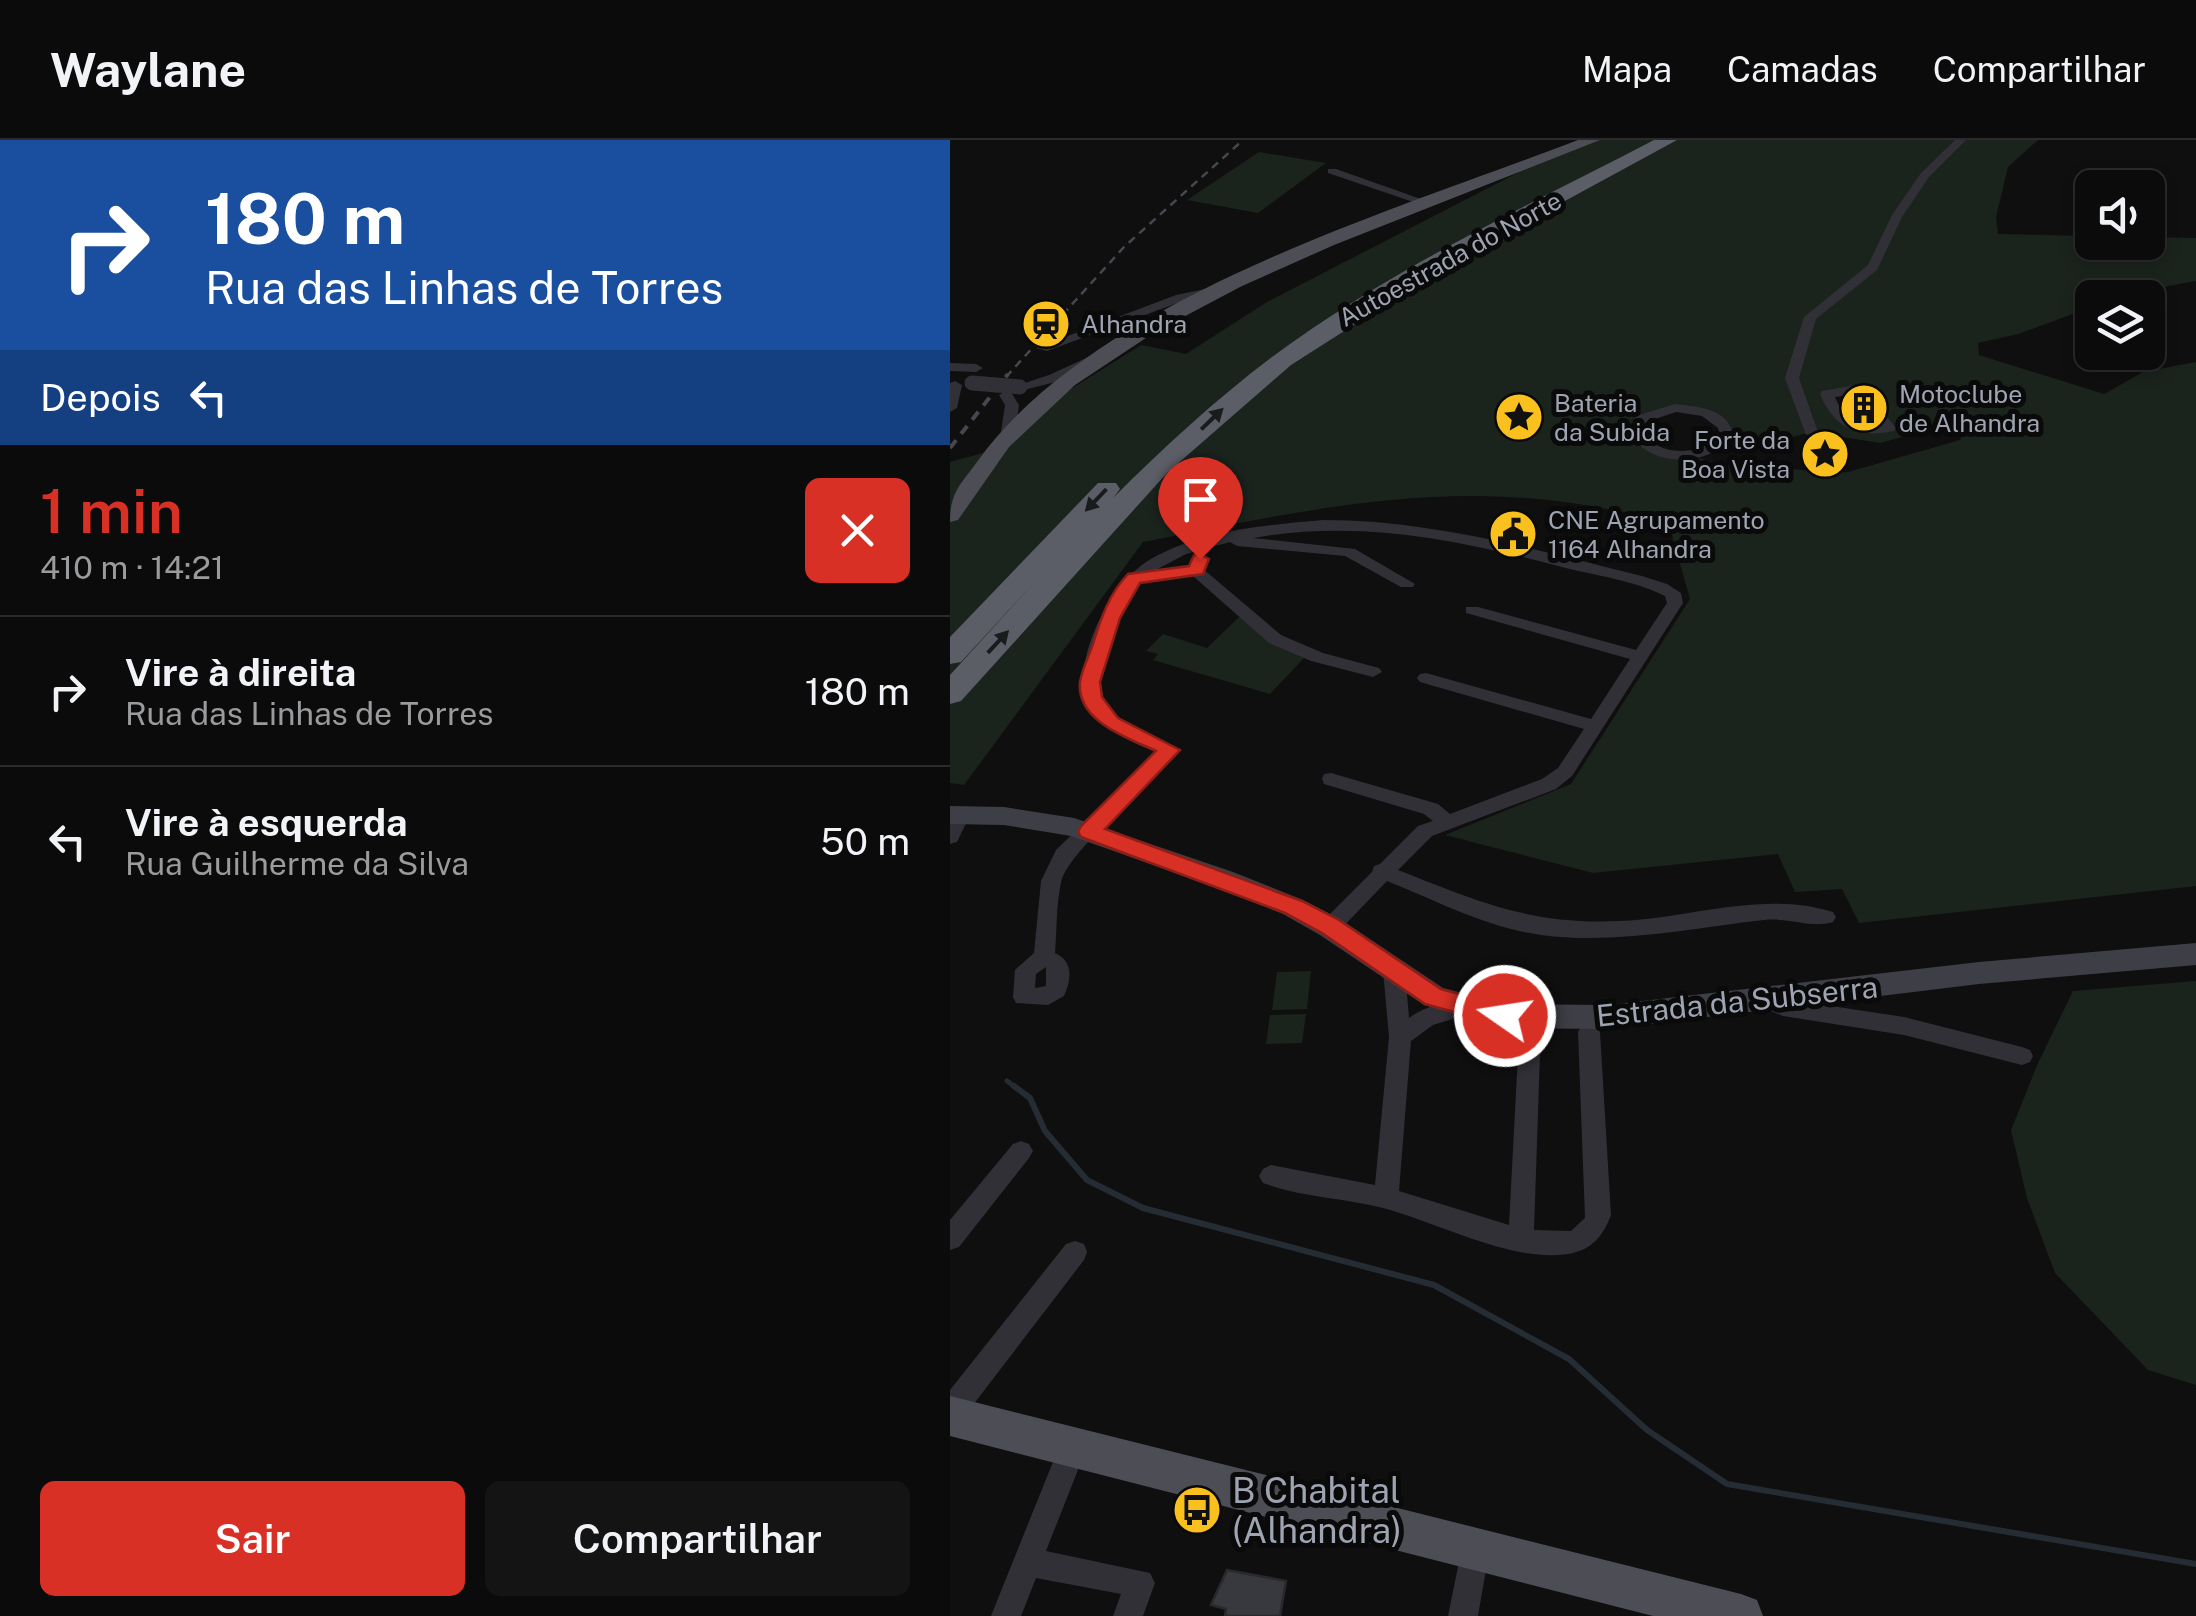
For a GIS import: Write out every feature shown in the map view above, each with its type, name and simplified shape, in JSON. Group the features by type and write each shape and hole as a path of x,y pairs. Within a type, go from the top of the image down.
{"highway":[{"name":"Autoestrada do Norte","path":"950,656 1106,490 1222,384 1327,308 1641,140"},
{"name":"Autoestrada do Norte","path":"950,694 1132,495 1232,400 1348,314 1668,140"}],"main road":[{"path":"950,515 1008,432 1026,393 1112,352 1215,291 1592,140"},
{"path":"950,1414 1741,1616"}],"street":[{"path":"1810,432 1792,378 1810,317 1873,267 1896,217 1924,175 1962,140"},
{"path":"1332,171 1429,204"},
{"path":"1042,348 1180,298 1215,291"},
{"path":"950,367 1026,393 1008,432"},
{"path":"952,394 974,375"},
{"path":"1857,389 1863,397 1849,399 1865,418 1879,416 1890,428 1854,430 1835,416 1827,394 1857,389"},
{"path":"1696,410 1714,416 1725,426 1726,437 1717,447 1699,454 1666,453 1641,442 1636,429 1641,419 1654,412 1696,410"},
{"path":"1044,958 1055,869 1062,854 1170,750 1111,722 1092,698 1090,682 1123,590 1168,556 1222,539 1328,523 1413,526 1669,590 1676,596 1676,604 1558,779 1426,831 1330,926"},
{"path":"1196,570 1200,559 1222,539 1349,552 1407,584"},
{"path":"1134,578 1196,570 1275,640 1317,657 1373,672"},
{"path":"1472,610 1639,656"},
{"path":"1426,678 1594,726"},
{"path":"1330,779 1431,810 1447,822"},
{"name":"Estrada da Subserra","path":"953,823 1034,818 1089,832 1240,886 1330,926 1434,997 1505,1016 1588,1018 2196,954"},
{"path":"1382,872 1496,916 1541,927 1621,929 1781,910 1826,917"},
{"path":"1386,1198 1400,1037 1394,970"},
{"path":"1761,998 1783,1007 1904,1026 2022,1056"},
{"path":"1400,1037 1426,1018 1464,1008"},
{"path":"1271,1176 1386,1198 1521,1238 1565,1243 1578,1240 1595,1227 1599,1215 1590,1032"},
{"path":"1521,1238 1529,1054"},
{"path":"950,1239 1020,1151"},
{"path":"950,1414 1075,1252"},
{"path":"1006,1616 1073,1447"},
{"path":"1463,1616 1476,1548"},
{"path":"1028,1562 1140,1583 1128,1616"}],"shaded area":[{"path":"1581,140 2038,140 2008,167 1996,217 1998,234 2075,236 2075,260 2165,260 2165,237 2196,238 2196,281 2165,287 2165,280 2075,280 2075,313 2018,334 1978,343 1979,355 2104,394 2143,372 2196,362 2196,886 1859,923 1842,889 1795,892 1778,854 1593,873 1445,835 1571,784 1690,599 1668,521 1528,498 1462,496 1370,502 1143,542 964,785 950,783 950,462 1008,446 1058,397 1141,345 1186,354 1267,302","holes":["1857,389 1862,397 1849,399 1865,418 1879,416 1889,428 1854,430 1827,395","1685,408 1725,426 1723,442 1786,439 1810,432 1880,443 1932,429 1963,434 1960,440 1848,472 1827,473 1775,467 1748,469 1648,447 1637,424"]},
{"path":"1259,152 1326,163 1258,213 1187,200"},
{"path":"1240,616 1304,658 1270,694 1153,660 1158,654 1146,651 1163,634 1207,648"},
{"path":"1311,971 1307,1009 1272,1010 1277,972"},
{"path":"2196,981 2196,1385 2148,1370 2055,1273 2027,1198 2011,1130 2073,991"},
{"path":"1306,1014 1302,1043 1266,1044 1270,1015"}],"building":[{"path":"1227,1570 1286,1581 1280,1616 1225,1616 1226,1609 1211,1605"}],"waterway":[{"path":"1007,1081 1018,1089"},
{"path":"1014,1086 1018,1089"},
{"path":"1018,1089 1030,1098 1045,1131 1087,1180 1143,1208 1434,1285 1569,1359 1647,1430 1727,1484 2196,1564"}],"railway":[{"path":"1006,377 1124,247 1243,140"},
{"path":"950,448 1008,374"}],"place":[{"name":"Alhandra","path":"1046,324"},
{"name":"Motoclube de Alhandra","path":"1864,408"},
{"name":"Bateria da Subida","path":"1519,417"},
{"name":"Forte da Boa Vista","path":"1825,454"},
{"name":"CNE Agrupamento 1164 Alhandra","path":"1513,534"},
{"name":"B Chabital (Alhandra)","path":"1197,1510"}],"route":[{"path":"1200,559 1196,570 1134,578 1123,590 1110,618 1090,682 1092,698 1111,722 1170,750 1089,832 1294,907 1330,926 1434,997 1505,1016"}]}
